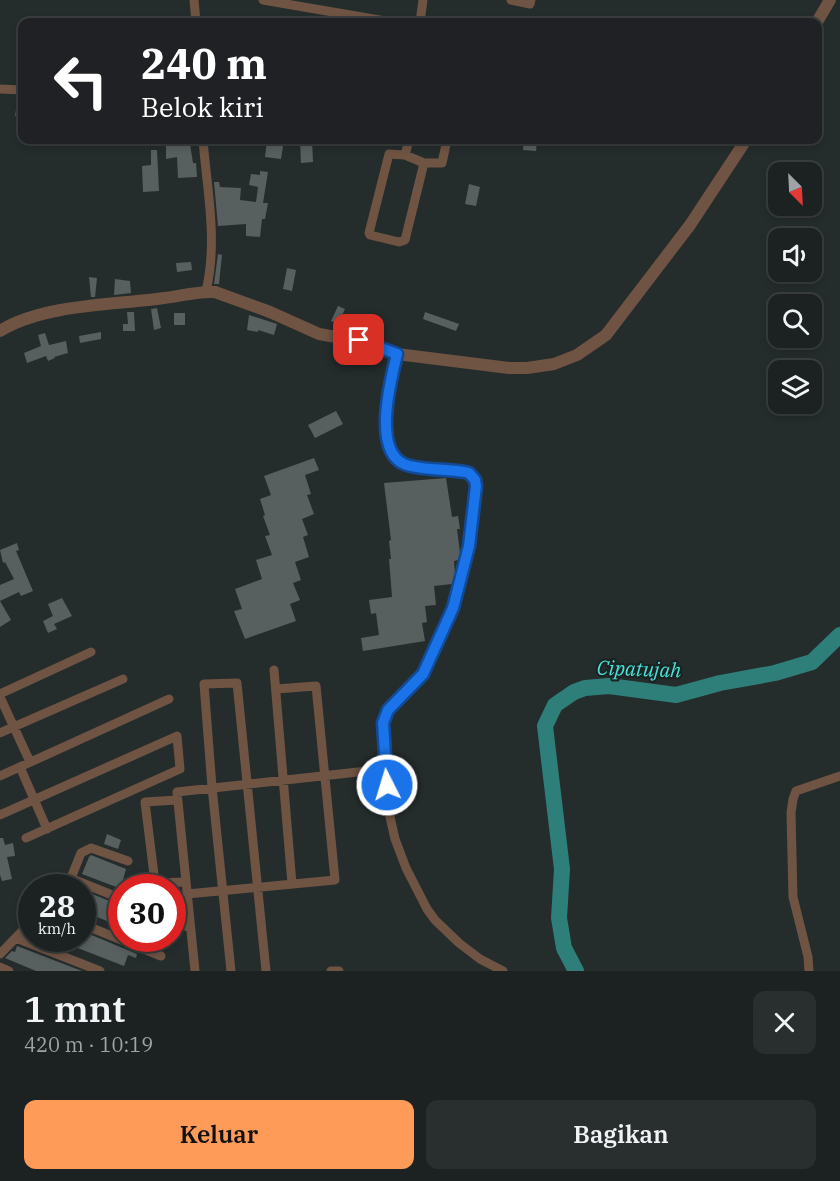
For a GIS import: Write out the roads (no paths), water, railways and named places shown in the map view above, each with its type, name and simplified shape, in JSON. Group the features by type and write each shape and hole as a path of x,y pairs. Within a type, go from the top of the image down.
{"street":[{"path":"194,0 196,18"},
{"path":"263,0 369,18"},
{"path":"421,18 423,0"},
{"path":"511,0 530,3 531,0"},
{"path":"819,18 830,0"},
{"path":"0,89 18,90"},
{"path":"203,144 211,207 212,238 210,276 206,291"},
{"path":"405,156 408,144"},
{"path":"424,163 405,240 399,242 370,235 389,154 405,156 424,163 442,163 446,144"},
{"path":"0,330 28,318 77,308 162,299 206,291 215,292 270,312 319,334 359,340 397,354 526,368 554,364 590,347 606,335 690,225 743,144"},
{"path":"397,354 388,392 386,428 391,451 398,460 406,465 469,473 475,480 476,486 469,546 453,608 423,674 398,698 384,717 385,769 390,817 395,839 406,867 435,920 480,959 503,971"},
{"path":"30,762 0,695 91,652"},
{"path":"274,670 292,884"},
{"path":"0,733 123,679"},
{"path":"231,971 204,684 237,683 266,971"},
{"path":"187,894 335,880 316,686 276,689"},
{"path":"0,776 169,699"},
{"path":"0,815 177,736 180,770 26,838"},
{"path":"20,767 47,829"},
{"path":"184,874 177,792 284,778 385,769"},
{"path":"809,971 808,957 793,897 791,813 793,799 796,791 840,776"},
{"path":"154,874 145,802 177,800"},
{"path":"72,874 81,852 91,848 128,861"},
{"path":"186,888 195,971"},
{"path":"186,926 190,928"},
{"path":"96,930 161,956"},
{"path":"0,954 16,938 100,971"},
{"path":"0,967 9,971"},
{"path":"331,971 339,971"}],"waterway":[{"name":"Cipatujah","path":"576,971 564,948 559,918 562,869 545,726 555,705 574,692 585,688 609,686 676,695 720,683 775,673 812,662 840,635"}]}
